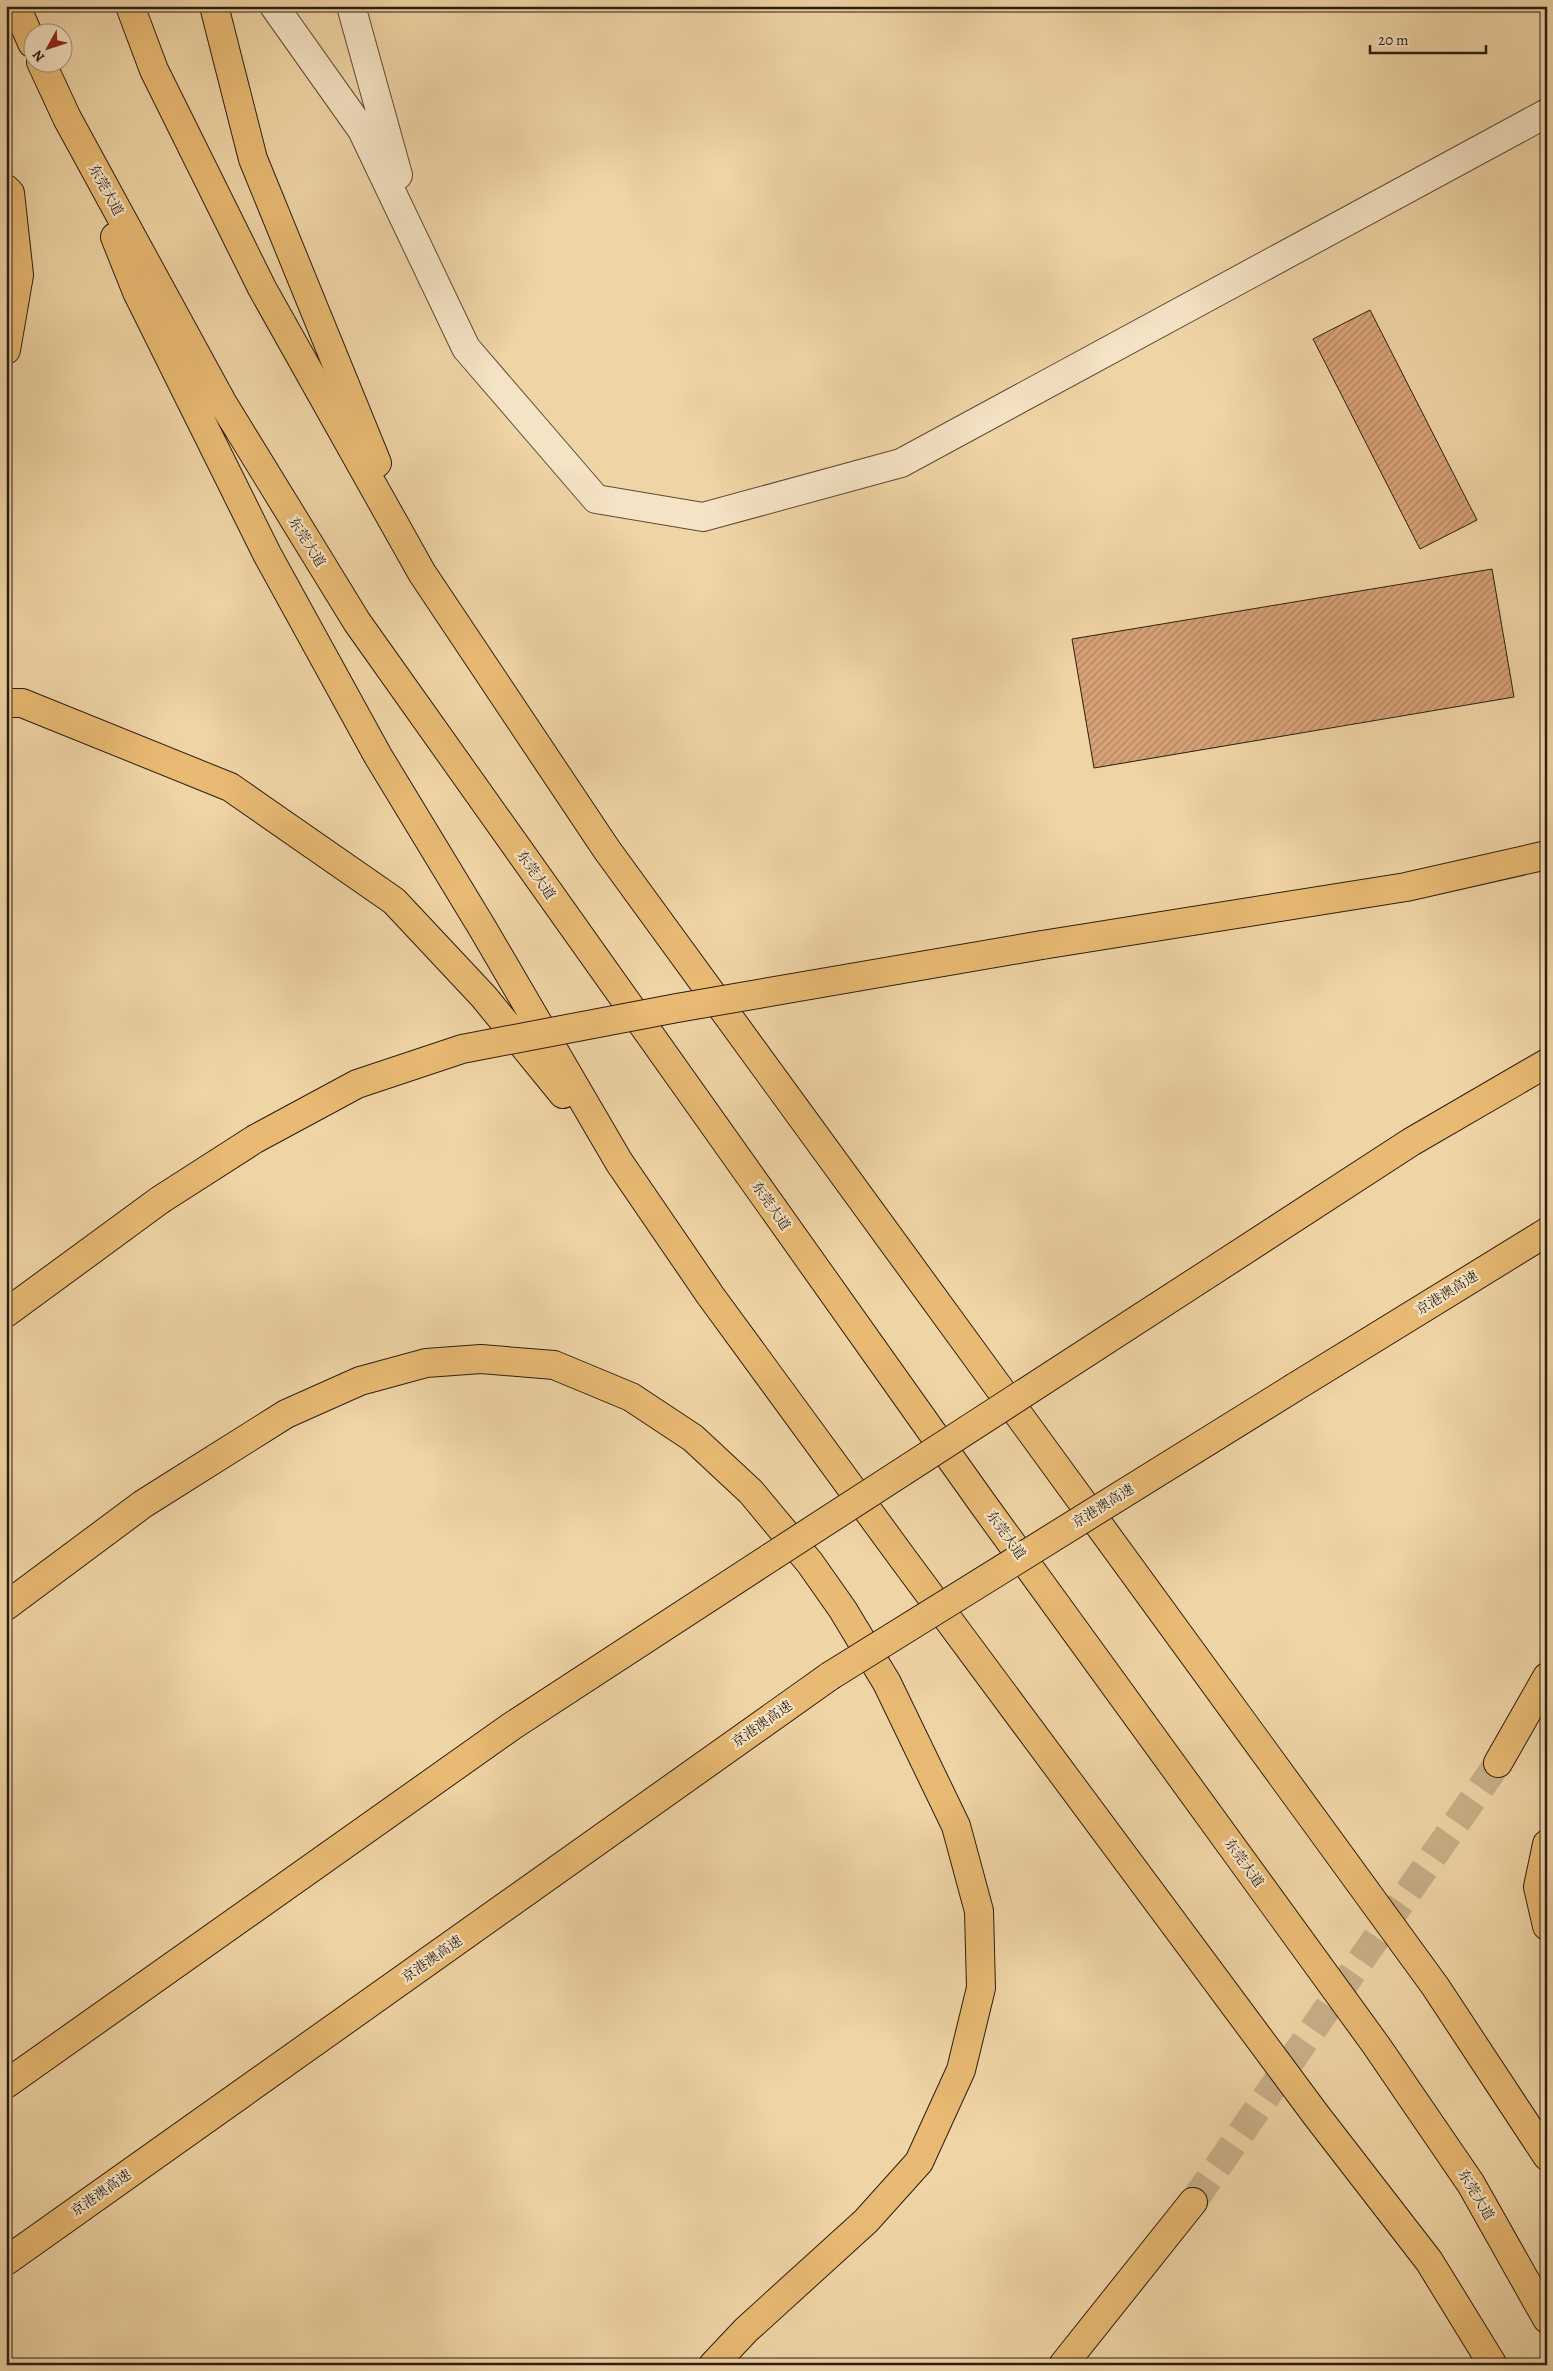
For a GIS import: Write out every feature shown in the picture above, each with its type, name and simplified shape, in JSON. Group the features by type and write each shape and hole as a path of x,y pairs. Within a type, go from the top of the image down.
{"highway":[{"path":"16,6 23,22"},
{"path":"130,6 154,70 262,288 422,574 607,850 1435,1986 1547,2156"},
{"path":"214,6 253,159 422,574"},
{"name":"东莞大道","path":"46,72 67,118 222,402 357,622 978,1496 1376,2045 1471,2184 1547,2320"},
{"path":"67,118 137,292 267,554 378,756 488,938 618,1162"},
{"path":"6,189 10,193 19,275 6,350"},
{"path":"6,703 22,703 230,787 394,902 484,997 618,1162 710,1295 892,1544 1316,2115 1429,2261 1493,2365"},
{"path":"6,1313 160,1200 255,1139 357,1084 462,1050 678,1008 1042,945 1406,887 1547,856"},
{"path":"6,2084 512,1726 1411,1142 1547,1063"},
{"name":"京港澳高速","path":"6,2260 830,1676 1547,1232"},
{"path":"6,1606 143,1504 286,1414 360,1381 426,1363 481,1359 554,1365 631,1397 693,1438 752,1492 810,1563 843,1610 886,1683 956,1826 979,1911 981,1988 961,2070 919,2162 866,2221 746,2330 712,2365"},
{"path":"1498,1763 1547,1677"},
{"path":"1547,1844 1538,1887 1547,1926"},
{"path":"1063,2365 1193,2202"}],"street":[{"path":"274,6 362,130 466,348 596,499 703,517 901,463 1547,113"},
{"path":"351,6 418,246"}],"building":[{"path":"1370,310 1477,520 1420,549 1313,339"},
{"path":"1492,569 1514,697 1094,768 1072,639"}],"tunnel":[{"path":"1193,2202 1498,1763"}]}
